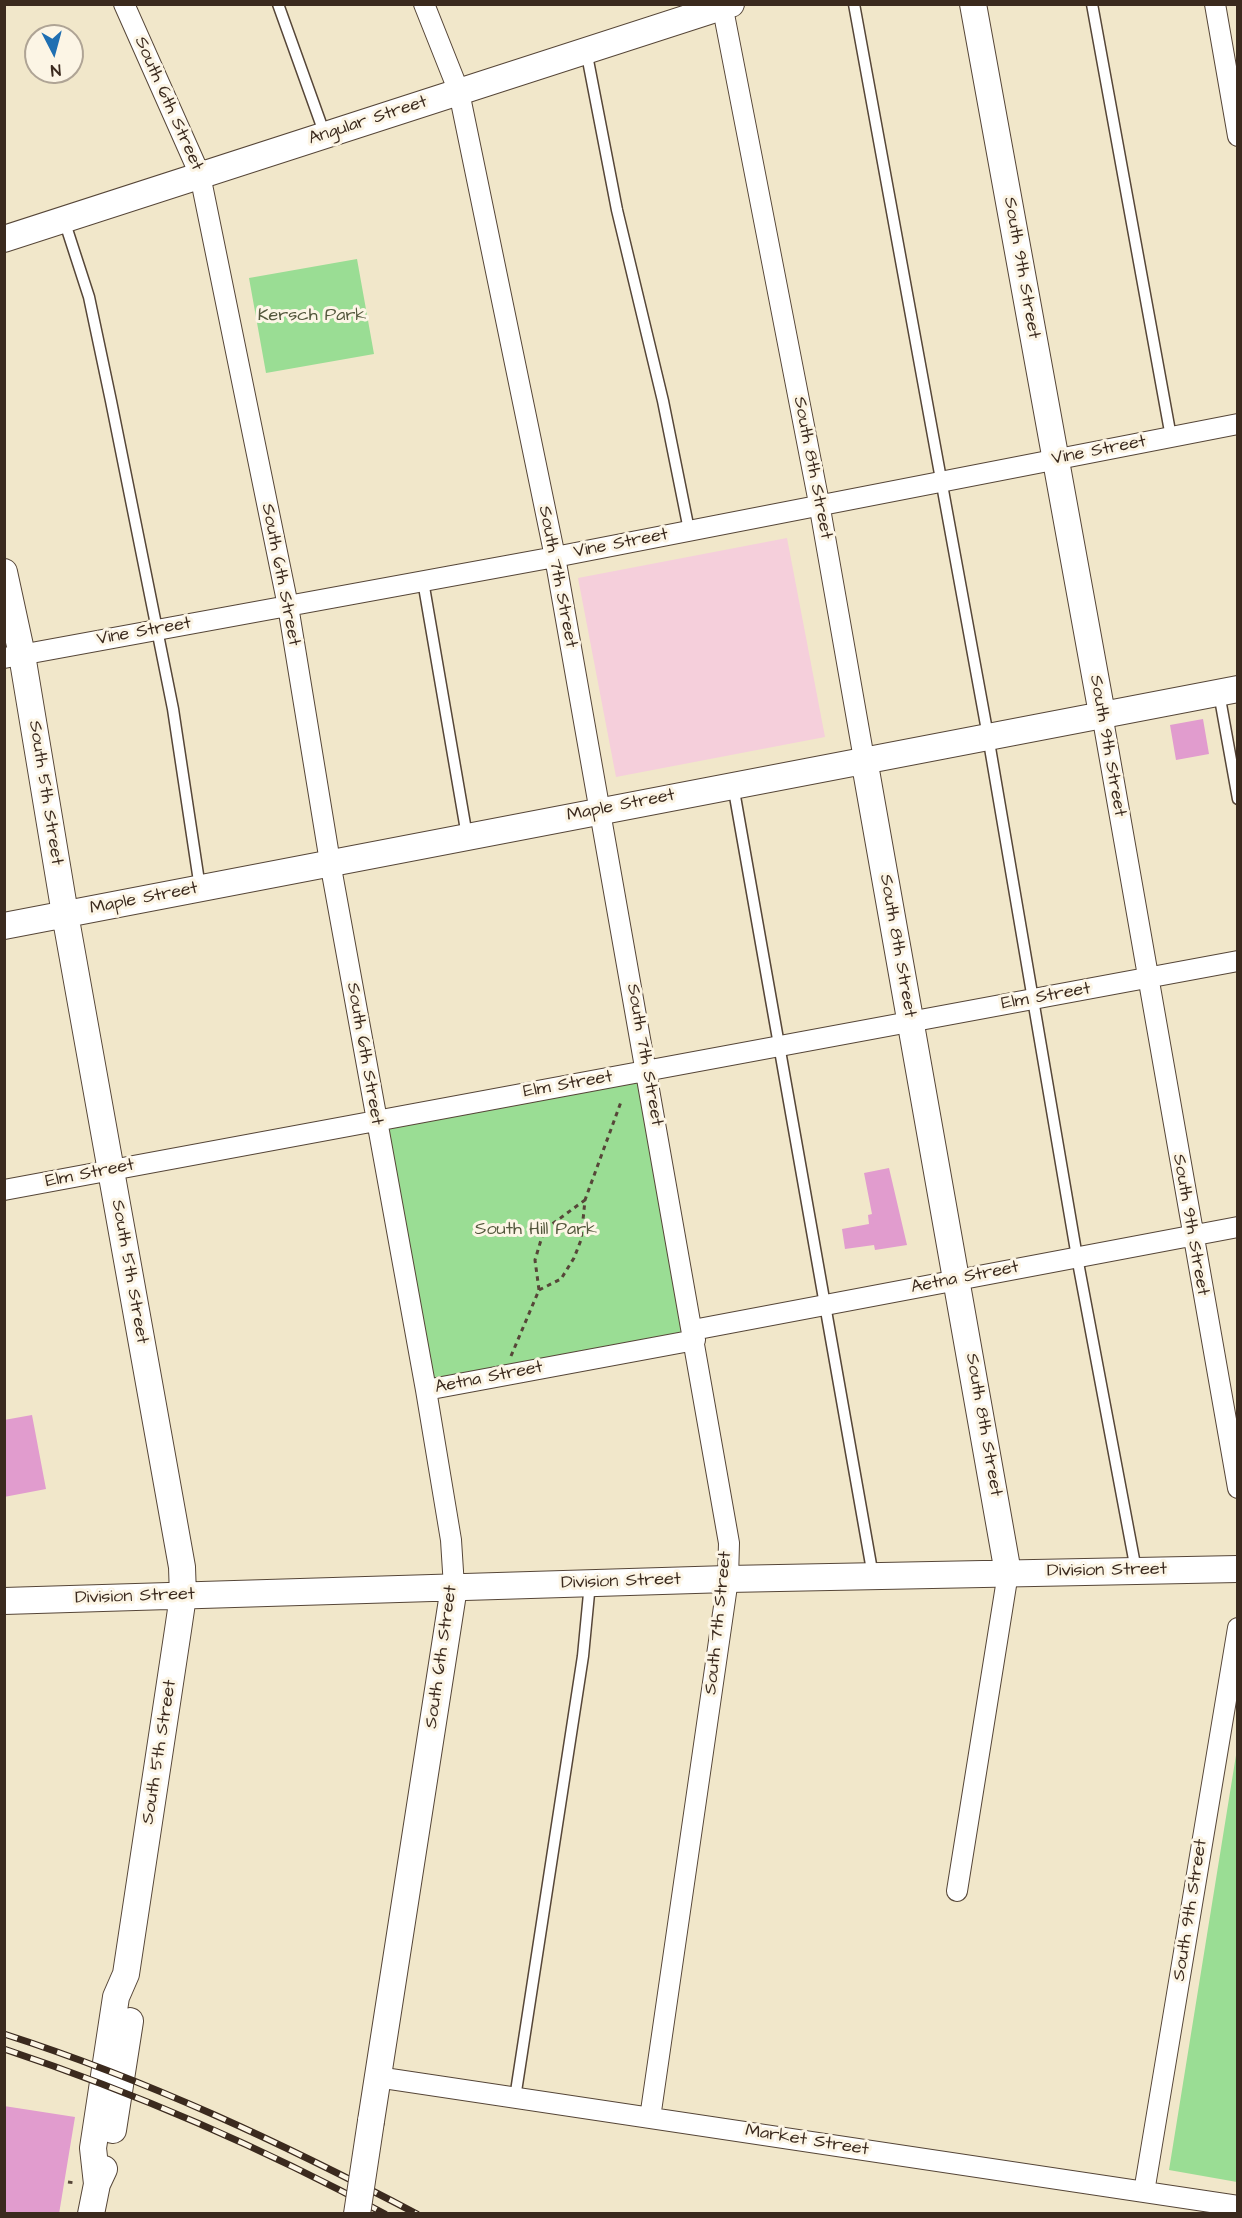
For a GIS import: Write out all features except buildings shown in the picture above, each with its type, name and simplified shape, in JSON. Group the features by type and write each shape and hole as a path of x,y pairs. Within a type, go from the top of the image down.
{"street":[{"name":"South 6th Street","path":"124,4 200,175 288,606 330,862 452,1546 454,1587 357,2214"},
{"name":"South 7th Street","path":"424,4 459,92 555,557 694,1335 726,1527 728,1579 650,2118"},
{"name":"South 9th Street","path":"973,4 1102,714 1238,1488"},
{"path":"1215,4 1238,136"},
{"name":"Angular Street","path":"4,239 725,5"},
{"name":"South 8th Street","path":"725,5 819,503 1008,1573 957,1891"},
{"name":"Vine Street","path":"13,656 555,557 819,503 942,482 1238,424"},
{"name":"South 5th Street","path":"4,572 13,656 65,914 179,1546 183,1596 126,1974 117,1993 86,2184"},
{"name":"Maple Street","path":"4,926 733,784 1228,691"},
{"name":"Elm Street","path":"4,1190 376,1119 1238,961"},
{"name":"Aetna Street","path":"426,1390 694,1335 824,1305 1238,1227"},
{"name":"Division Street","path":"4,1601 728,1579 1238,1569"},
{"name":"South 9th Street","path":"1144,2192 1238,1628"},
{"name":"South 5th Street","path":"86,2184 108,2158 133,2001 126,1974"},
{"name":"Market Street","path":"377,2078 1238,2206"},
{"path":"86,2184 91,2214"}],"lane":[{"path":"278,4 325,135"},
{"path":"854,4 988,736 1077,1257 1136,1571"},
{"path":"1092,4 1171,437"},
{"path":"586,50 616,210 663,401 689,530"},
{"path":"64,220 95,325 158,630 178,740 200,888"},
{"path":"423,581 467,836"},
{"path":"1228,691 1238,799"},
{"path":"733,784 873,1576"},
{"path":"515,2098 581,1668 590,1583"}],"path":[{"path":"539,1290 561,1279 574,1258 582,1231 585,1200 621,1102"},
{"path":"504,1374 539,1290 535,1260 544,1230 585,1200"},
{"path":"68,2182 86,2184"}],"shaded area":[{"path":"787,538 825,737 616,777 578,578"}],"green space":[{"name":"Kersch Park","path":"357,259 374,354 266,373 249,278"},
{"name":"South Hill Park","path":"647,1071 695,1340 426,1390 376,1119"},
{"path":"1237,1749 1237,2182 1169,2170"}],"railway":[{"path":"4,2034 111,2072 215,2115 417,2214"},
{"path":"4,2049 102,2084 198,2123 246,2144 385,2214"}]}
